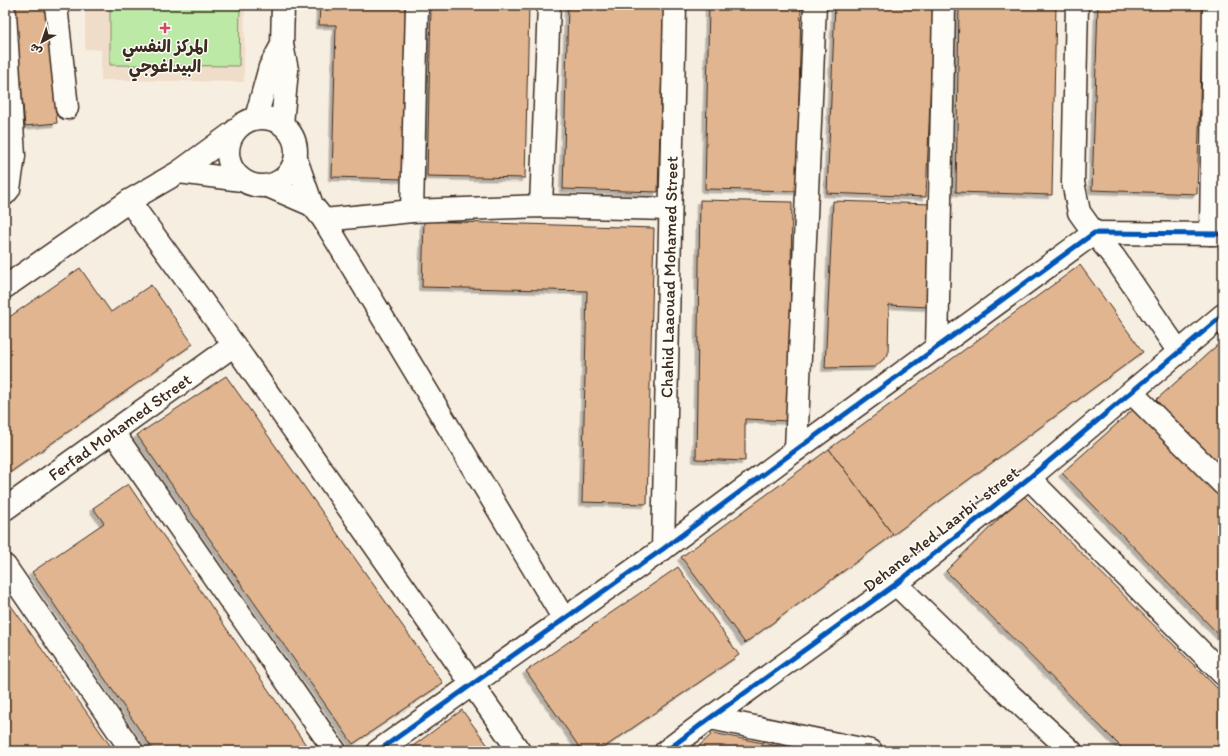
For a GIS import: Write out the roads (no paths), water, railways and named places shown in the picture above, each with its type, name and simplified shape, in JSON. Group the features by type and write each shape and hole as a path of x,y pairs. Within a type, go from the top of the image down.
{"street":[{"path":"56,5 67,108"},
{"path":"282,124 287,70 282,44 283,5"},
{"path":"412,211 418,5"},
{"path":"541,206 549,5"},
{"name":"Chahid Laaouad Mohamed Street","path":"663,549 675,5"},
{"path":"796,450 815,5"},
{"path":"937,348 944,5"},
{"path":"1077,5 1073,182 1079,212 1114,257 1179,352"},
{"path":"378,751 663,549 1094,233 1217,234 1214,5"},
{"path":"5,14 14,156 9,189 5,194"},
{"path":"256,118 270,67 282,44"},
{"path":"5,287 129,201 179,172 244,123 256,118 270,118 282,124 291,133 296,146 296,159 318,213 564,619"},
{"path":"234,132 228,144 228,157 233,170 242,180"},
{"path":"268,186 281,181 290,172 296,159"},
{"path":"179,172 242,180 255,185 268,186 318,213 541,206 670,210"},
{"path":"129,201 234,345 519,751"},
{"name":"Dehane Med Laarbi ' street","path":"666,751 896,584 1030,478 1223,315"},
{"name":"Ferfad Mohamed Street","path":"5,509 234,345"},
{"path":"1132,393 1223,484"},
{"path":"113,432 335,751"},
{"path":"1030,478 1223,674"},
{"path":"5,566 132,751"},
{"path":"896,584 1071,751"},
{"path":"710,718 871,751"}],"place":[{"name":"المركز النفسي البيداغوجي","path":"165,28"}]}
